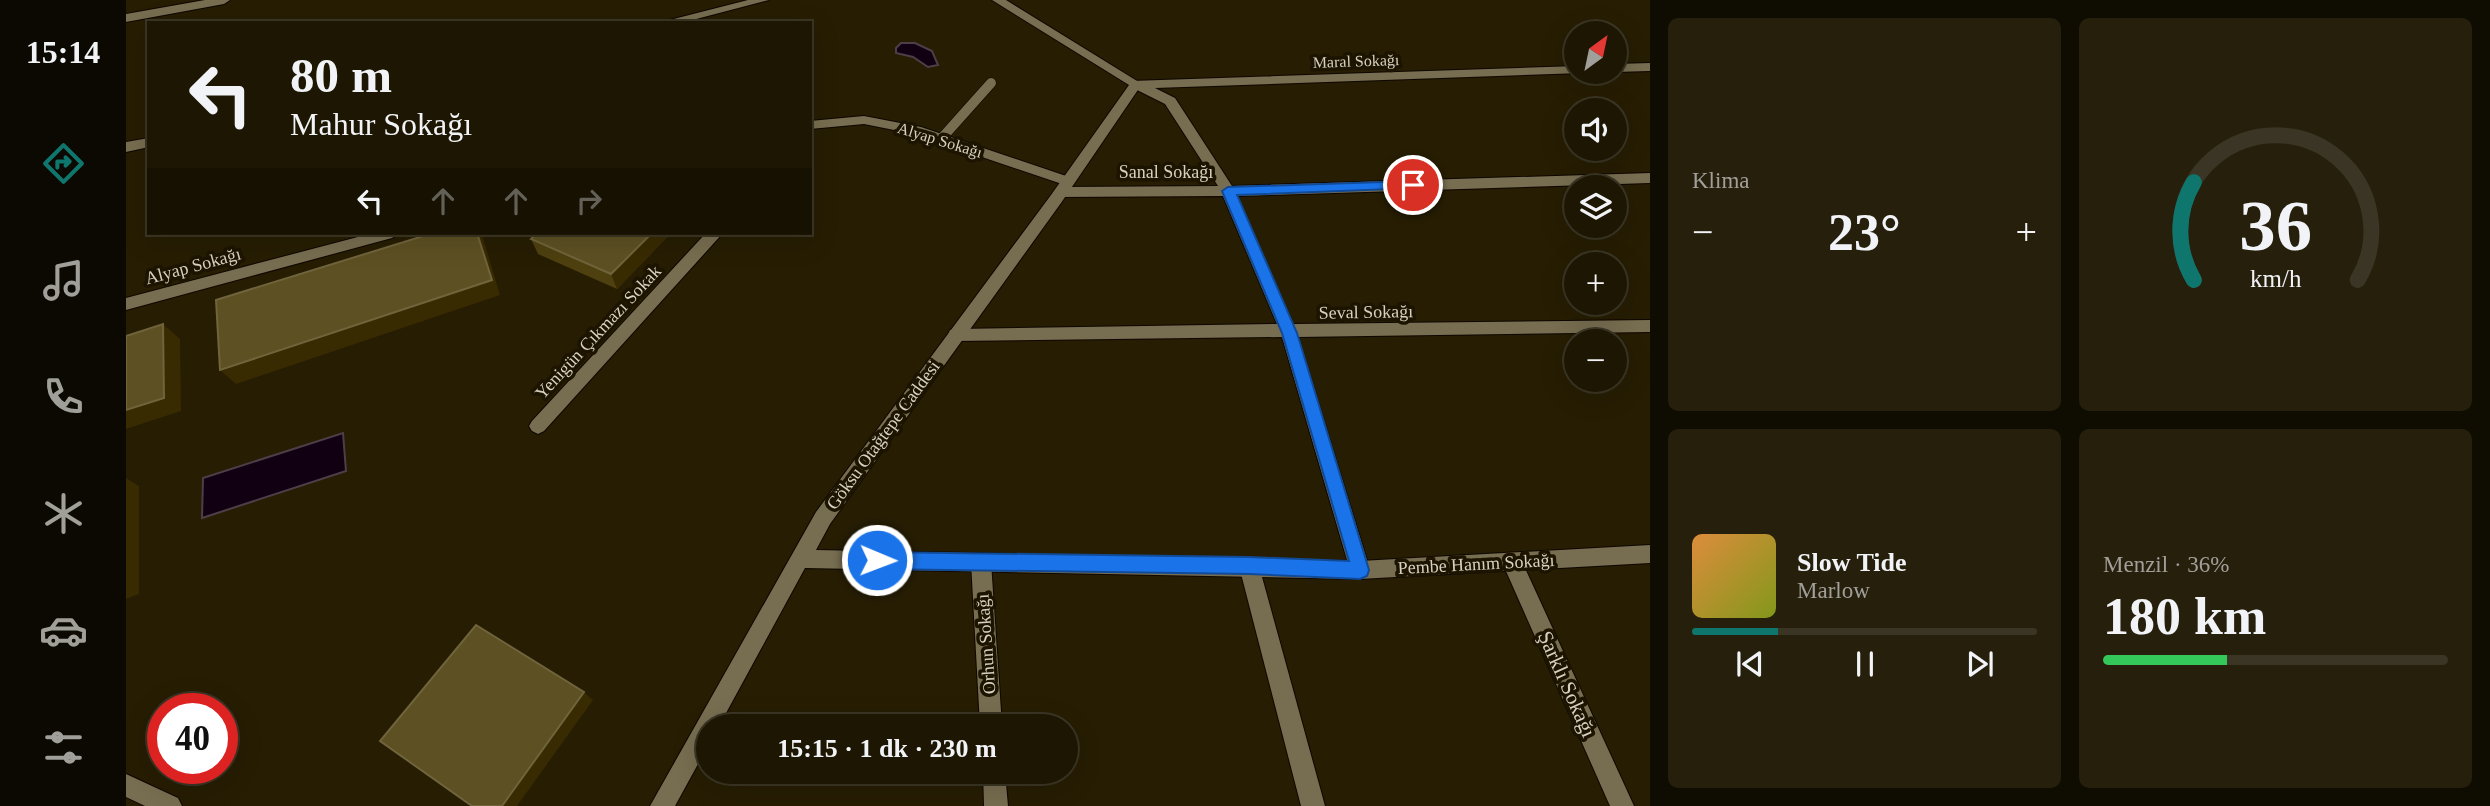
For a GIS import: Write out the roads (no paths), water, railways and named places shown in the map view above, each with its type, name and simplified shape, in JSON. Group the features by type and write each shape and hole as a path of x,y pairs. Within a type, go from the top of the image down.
{"street":[{"path":"126,18 224,0"},
{"path":"673,21 762,0"},
{"path":"998,0 1136,84 1170,101 1228,191 1289,333 1360,570"},
{"path":"1628,68 1650,67"},
{"name":"Maral Sokağı","path":"1136,84 1188,85 1564,71"},
{"name":"Göksu Otağtepe Caddesi","path":"662,806 823,517 1136,84"},
{"name":"Alyap Sokağı","path":"812,126 864,120 916,130 1064,186"},
{"path":"126,147 147,142"},
{"name":"Sanal Sokağı","path":"1064,186 1228,191 1650,178"},
{"name":"Alyap Sokağı","path":"126,304 385,235"},
{"name":"Yenigün Çıkmazı Sokak","path":"538,426 713,235"},
{"name":"Seval Sokağı","path":"956,335 1289,333 1650,326"},
{"name":"Pembe Hanım Sokağı","path":"799,559 1360,570 1650,554"},
{"name":"Orhun Sokağı","path":"981,562 990,714"},
{"name":"Şarklı Sokağı","path":"1512,562 1622,806"},
{"path":"1249,566 1313,806"},
{"path":"995,784 996,806"},
{"path":"126,785 170,806"}],"lane":[{"path":"942,139 991,83"}]}
